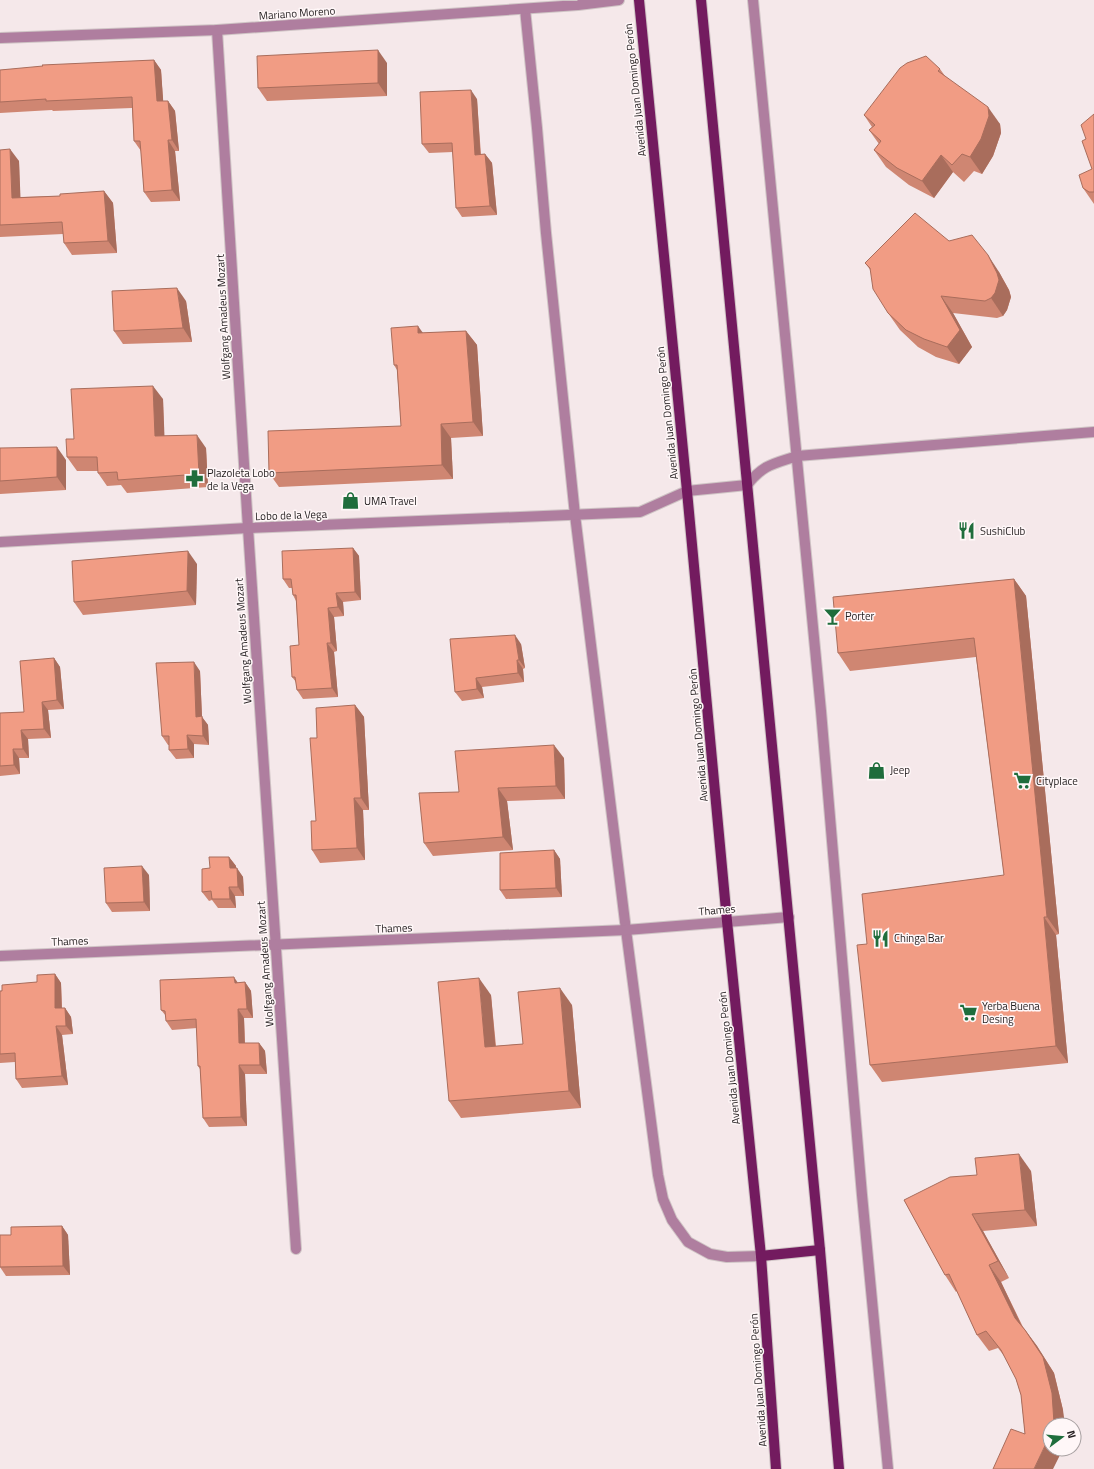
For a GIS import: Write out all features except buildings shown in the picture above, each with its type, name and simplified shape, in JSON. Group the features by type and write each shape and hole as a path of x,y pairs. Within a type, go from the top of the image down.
{"main road":[{"name":"Avenida Juan Domingo Perón","path":"638,0 761,1256 776,1469"},
{"path":"701,0 789,917 839,1469"},
{"path":"761,1256 820,1250"}],"street":[{"name":"Mariano Moreno","path":"0,38 217,30 525,9 619,0"},
{"path":"753,0 821,711 862,1195 888,1469"},
{"path":"525,9 575,515 656,1167 663,1198 672,1220 688,1242 710,1254 726,1257 761,1256"},
{"name":"Wolfgang Amadeus Mozart","path":"217,30 248,528 296,1249"},
{"path":"747,485 756,474 765,467 797,456 1094,432"},
{"name":"Lobo de la Vega","path":"0,542 248,528 640,512 687,491 747,485"},
{"name":"Thames","path":"0,956 626,930 789,917"}],"place":[{"name":"Plazoleta Lobo de la Vega","path":"194,479"},
{"name":"UMA Travel","path":"351,501"},
{"name":"SushiClub","path":"967,531"},
{"name":"Porter","path":"832,616"},
{"name":"Jeep","path":"877,770"},
{"name":"Cityplace","path":"1023,781"},
{"name":"Chinga Bar","path":"881,938"},
{"name":"Yerba Buena Desing","path":"969,1012"}]}
